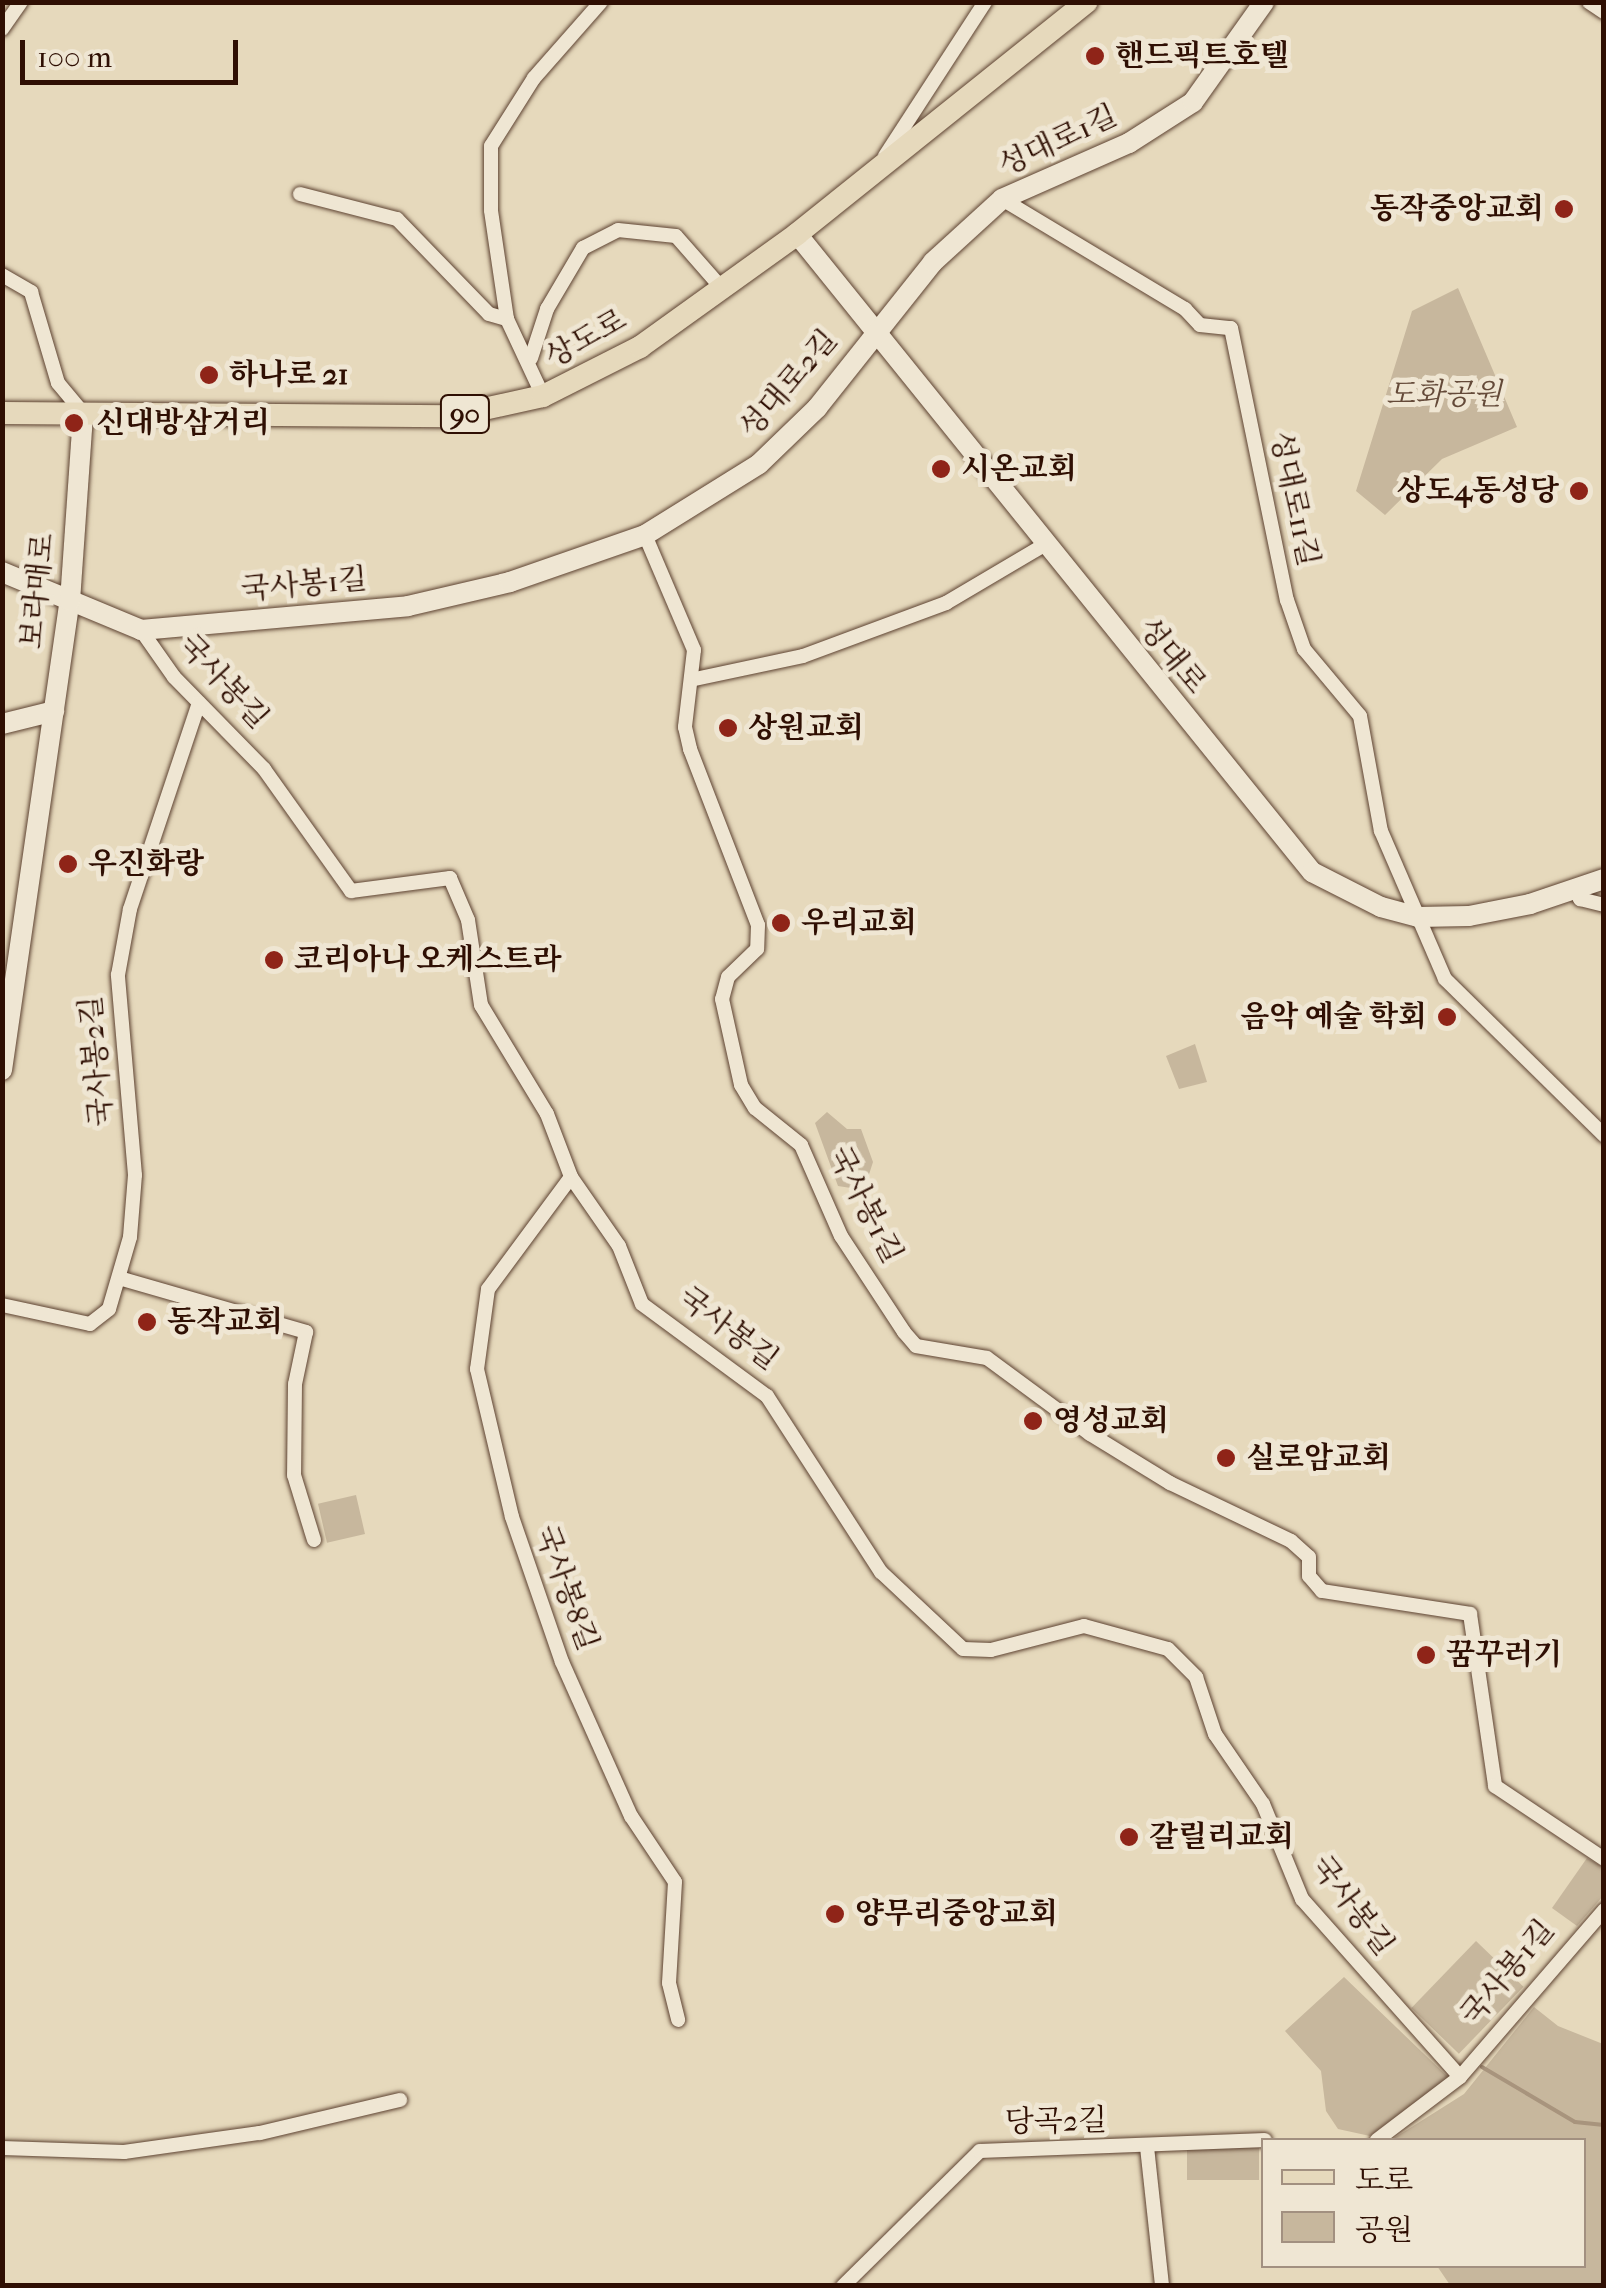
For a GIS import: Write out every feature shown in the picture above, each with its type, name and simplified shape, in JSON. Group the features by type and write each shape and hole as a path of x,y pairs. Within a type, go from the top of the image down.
{"main road":[{"name":"상도로","path":"2,413 452,416 544,396 640,347 719,285 798,234 1087,2"}],"street":[{"path":"2,29 21,2"},
{"path":"544,396 531,358 507,319 490,169 504,118 600,2"},
{"path":"877,168 986,2"},
{"name":"성대로1길","path":"873,332 933,262 1002,200 1129,142 1194,102 1264,2"},
{"path":"1589,2 1604,12"},
{"path":"300,194 397,218 489,314 507,319"},
{"name":"성대로11길","path":"1002,200 1185,308 1200,325 1230,328 1287,600 1304,649 1360,716 1380,831 1418,917"},
{"path":"531,358 547,308 582,248 618,230 676,236 719,285"},
{"name":"성대로","path":"798,234 1288,849 1328,883 1418,917 1468,916 1604,879"},
{"path":"2,275 30,292 58,383 82,413"},
{"name":"성대로2길","path":"645,535 760,464 817,408 873,332"},
{"name":"보라매로","path":"2,1070 70,601 82,413"},
{"name":"국사봉1길","path":"141,630 408,606 510,582 645,535 694,650 696,679 685,727 690,748 758,926 757,949 728,977 722,999 741,1084 755,1108 801,1145 841,1236 904,1332 916,1346 987,1358 1090,1434 1170,1483 1291,1540 1309,1557 1309,1576 1322,1591 1470,1614 1495,1786 1604,1859"},
{"path":"696,679 803,656 946,603 1044,545"},
{"name":"국사봉길","path":"2,572 48,586 70,601 141,630 199,703 264,770 351,891 450,878 468,920 481,1006 547,1114 571,1177 619,1246 642,1304 766,1396 875,1564 949,1641 991,1650 1084,1626 1168,1648 1196,1677 1215,1734 1263,1804 1302,1899 1460,2077"},
{"name":"국사봉2길","path":"2,1305 90,1324 109,1309 119,1278 135,1174 118,976 130,909 199,703"},
{"path":"2,724 54,711"},
{"path":"1576,889 1580,899 1604,905"},
{"path":"1418,917 1445,979 1604,1135"},
{"name":"국사봉8길","path":"571,1177 488,1289 477,1369 512,1518 562,1662 631,1816 676,1882 678,1930 669,1983 678,2020"},
{"path":"119,1278 306,1332 296,1384 294,1475 314,1540"},
{"name":"국사봉1길","path":"1380,2138 1460,2077 1604,1910"},
{"path":"2,2148 124,2152 260,2133 400,2100"},
{"name":"당곡2길","path":"843,2286 980,2151 1147,2148 1261,2140"},
{"path":"1147,2148 1162,2286"}],"green space":[{"name":"도화공원","path":"1458,288 1517,427 1442,459 1385,515 1356,491 1412,311"},
{"path":"1195,1044 1207,1082 1179,1089 1166,1056"},
{"path":"827,1112 847,1129 861,1129 873,1162 864,1190 838,1186 815,1123"},
{"path":"356,1495 365,1534 327,1543 318,1504"},
{"path":"1587,1858 1603,1867 1603,1896 1577,1926 1552,1908"},
{"path":"1476,1941 1523,1987 1459,2054 1411,2008"},
{"path":"1344,1977 1448,2077 1370,2136 1338,2129 1326,2111 1321,2071 1285,2031"},
{"path":"1534,2007 1558,2026 1603,2044 1603,2285 1450,2285 1438,2268 1586,2268 1586,2138 1394,2138 1464,2094"},
{"path":"1187,2148 1259,2148 1259,2180 1187,2180"}],"waterway":[{"path":"1482,2067 1575,2122 1604,2125"}],"place":[{"name":"핸드픽트호텔","path":"1095,56"},
{"name":"동작중앙교회","path":"1564,209"},
{"name":"하나로 21","path":"209,375"},
{"name":"신대방삼거리","path":"74,423"},
{"name":"시온교회","path":"941,469"},
{"name":"상도4동성당","path":"1579,491"},
{"name":"상원교회","path":"728,728"},
{"name":"우진화랑","path":"68,864"},
{"name":"우리교회","path":"781,923"},
{"name":"코리아나 오케스트라","path":"274,960"},
{"name":"음악 예술 학회","path":"1447,1017"},
{"name":"동작교회","path":"147,1322"},
{"name":"영성교회","path":"1033,1421"},
{"name":"실로암교회","path":"1226,1458"},
{"name":"꿈꾸러기","path":"1426,1655"},
{"name":"갈릴리교회","path":"1129,1837"},
{"name":"양무리중앙교회","path":"835,1914"}]}
